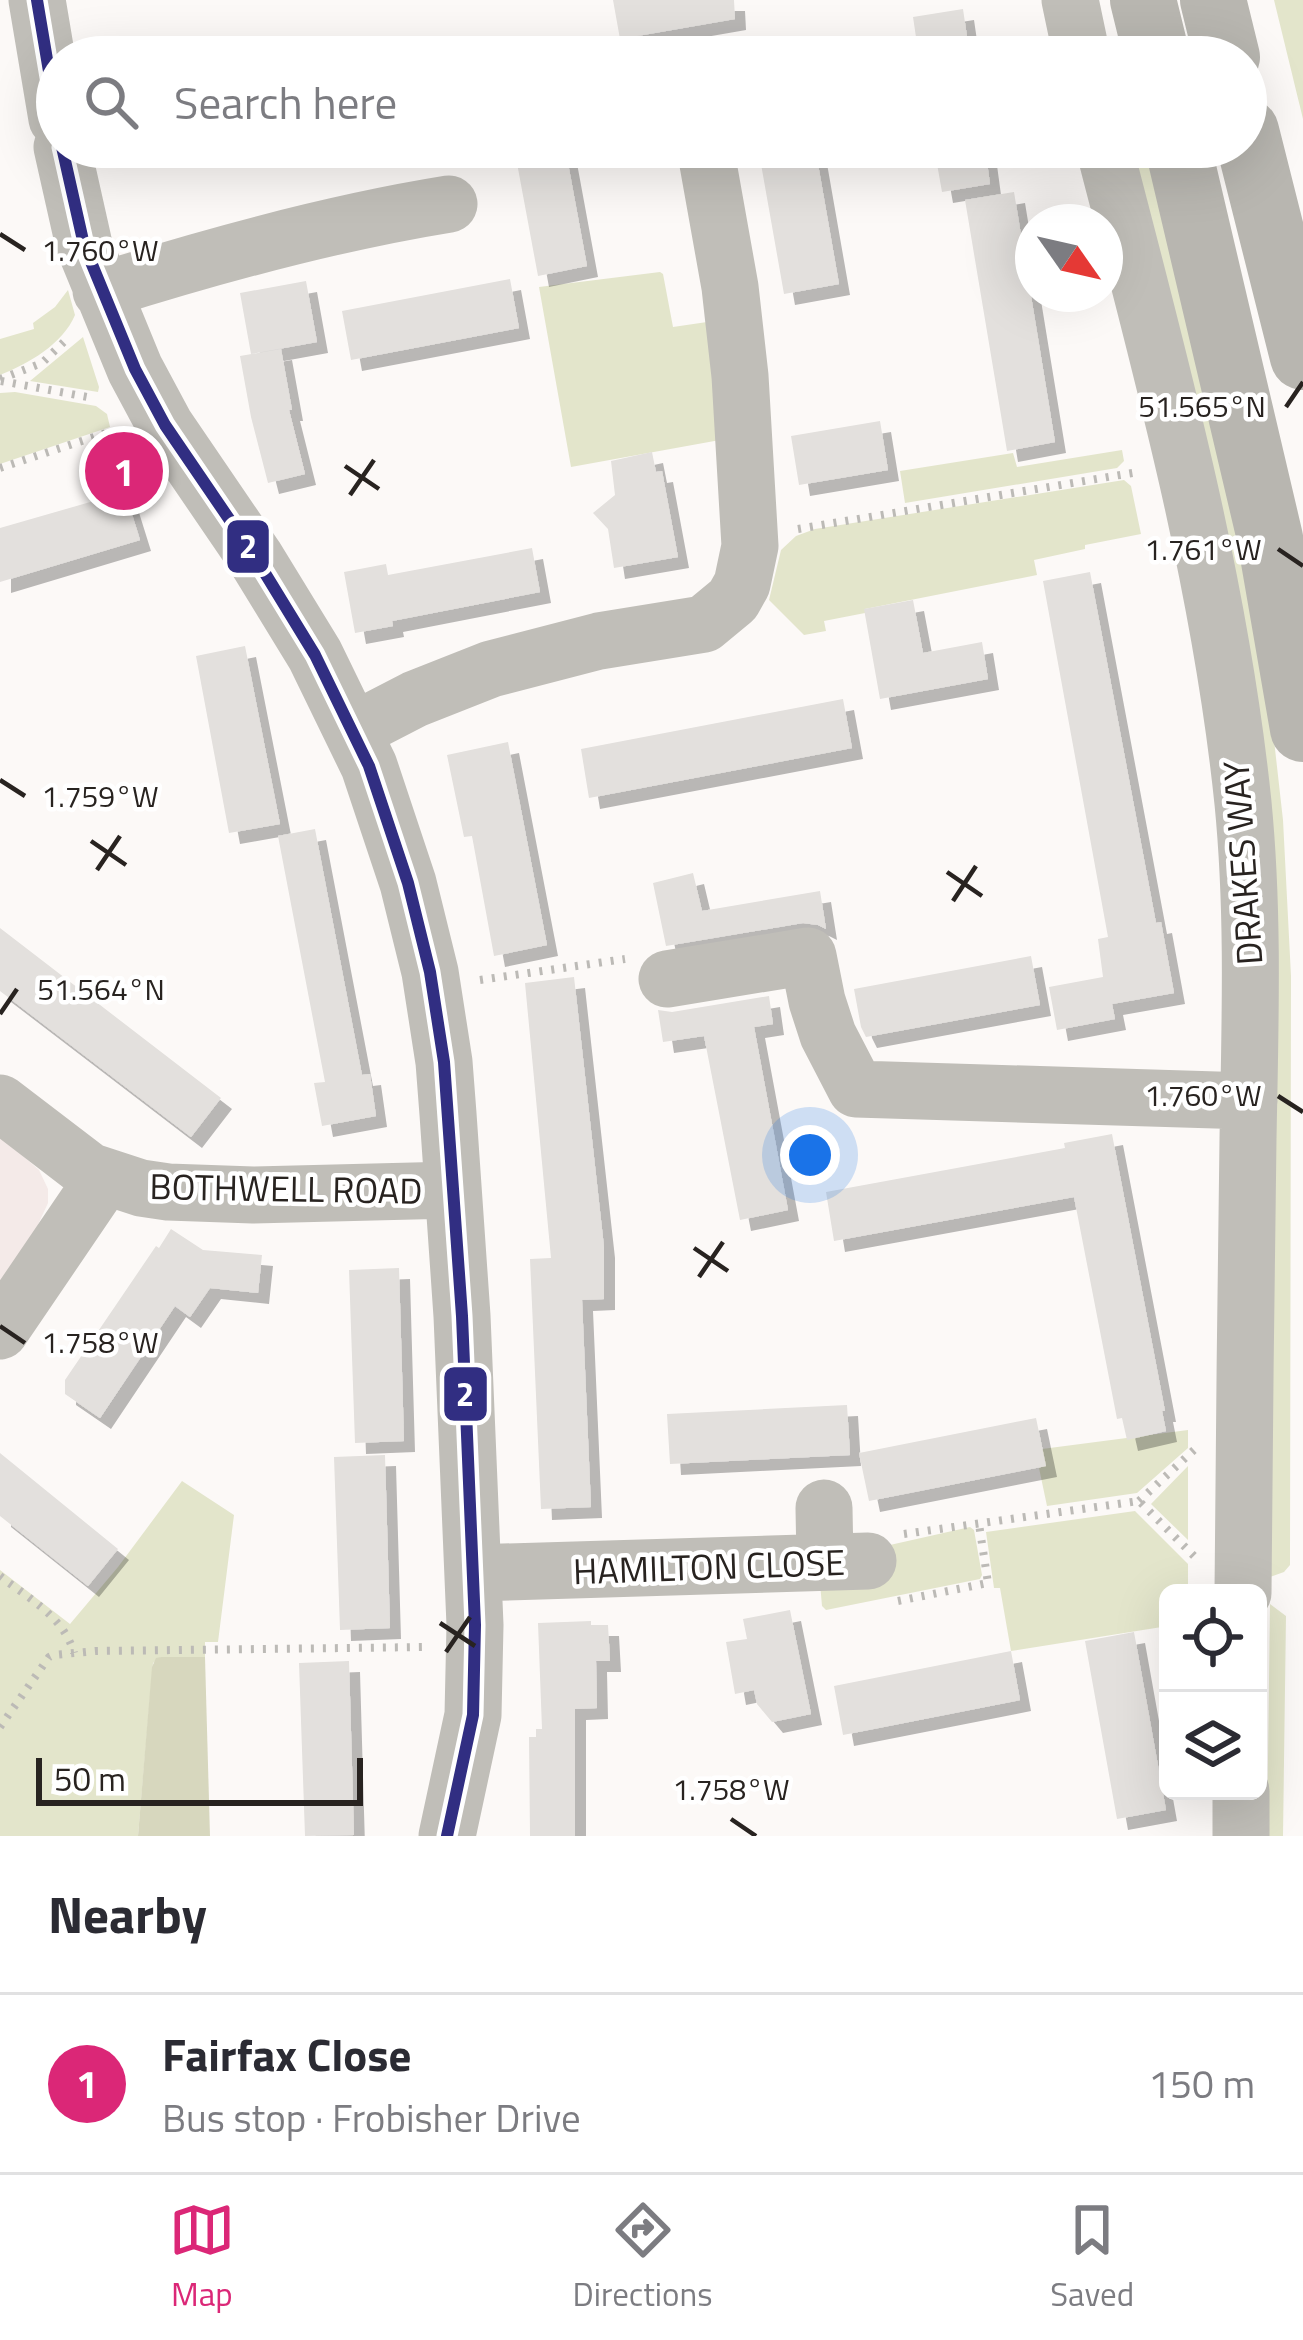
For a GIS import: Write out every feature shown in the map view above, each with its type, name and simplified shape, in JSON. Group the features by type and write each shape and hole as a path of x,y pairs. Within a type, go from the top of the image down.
{"main road":[{"path":"1143,0 1152,36"},
{"path":"1214,0 1222,36"},
{"path":"1183,168 1270,538 1303,729"},
{"path":"1255,168 1303,357"}],"street":[{"path":"37,0 43,36"},
{"path":"1070,0 1078,36"},
{"path":"66,168 74,212 101,291 135,369 140,422 290,613 315,655 369,766 388,819 433,987 453,1190 475,1646 473,1715 446,1836"},
{"path":"353,731 491,669 599,641 704,624 739,627 749,538 735,320 709,168"},
{"name":"DRAKES WAY","path":"1109,168 1186,464 1222,649 1243,803 1250,953 1243,1584"},
{"path":"101,291 342,224 449,203"},
{"path":"667,979 808,956 828,1035 856,1089 1249,1101"},
{"name":"BOTHWELL ROAD","path":"0,1103 88,1172 167,1192 453,1190"},
{"path":"0,1331 104,1178"},
{"name":"HAMILTON CLOSE","path":"473,1573 839,1544"},
{"path":"1241,1800 1241,1836"}],"path":[{"path":"0,380 29,370 52,354 101,291"},
{"path":"0,380 103,402 140,422"},
{"path":"0,468 140,422"},
{"path":"749,538 1186,464"},
{"path":"433,987 618,959 658,967 667,979"},
{"path":"1196,1558 1139,1501 1198,1446"},
{"name":"HAMILTON CLOSE","path":"839,1544 1139,1501"},
{"path":"0,1576 61,1624 74,1653"},
{"path":"0,1727 49,1657 475,1646"}],"shaded area":[{"path":"0,1136 39,1170 48,1189 48,1203 0,1282"}],"green space":[{"path":"1274,0 1303,0 1303,119"},
{"path":"1131,168 1152,168 1235,521 1274,740 1283,820 1291,976 1290,1565 1270,1577 1277,1054"},
{"path":"660,272 673,327 707,322 720,440 571,467 539,287"},
{"path":"68,290 75,315 62,335 33,359 0,375 0,339 34,329 33,323"},
{"path":"83,337 98,392 30,381"},
{"path":"0,393 96,406 107,414 110,427 0,464"},
{"path":"1122,450 1124,461 1117,468 905,503 900,471 1013,453 1017,467"},
{"path":"1124,480 1131,486 1141,534 1034,560 1037,575 865,609 865,613 824,621 826,631 804,635 769,600 781,550 796,536 815,529"},
{"path":"1188,1430 1188,1448 1137,1493 1047,1506 1039,1468 1045,1466 1042,1449"},
{"path":"1188,1466 1188,1540 1151,1504"},
{"path":"182,1481 234,1515 218,1642 205,1642 205,1657 161,1657 153,1663 138,1836 0,1836 0,1570 70,1624"},
{"path":"1135,1511 1188,1564 1188,1584 1159,1584 1159,1627 1011,1651 1000,1588 994,1588 986,1532"},
{"path":"970,1527 980,1579 826,1610 822,1606 820,1583 881,1547"},
{"path":"1270,1604 1286,1616 1283,1836 1267,1836"},
{"path":"205,1657 210,1836 138,1836 152,1667 156,1658"}],"building":[{"path":"613,0 734,0 735,19 619,36"},
{"path":"963,9 967,36 916,36 913,17"},
{"path":"518,168 569,168 587,266 538,276"},
{"path":"762,168 819,168 839,284 784,294"},
{"path":"938,168 988,168 990,184 942,192"},
{"path":"1014,192 1015,312 1034,312 1055,442 1007,451 965,200"},
{"path":"510,279 519,328 351,360 342,311"},
{"path":"306,281 317,342 251,354 240,293"},
{"path":"281,349 289,410 305,474 268,483 240,356"},
{"path":"880,421 888,470 799,485 791,436"},
{"path":"652,452 656,472 662,471 678,557 614,568 608,529 593,513 615,495 611,461"},
{"path":"125,492 140,540 0,582 0,528"},
{"path":"532,548 540,592 392,621 393,626 355,633 344,572 386,564 388,575"},
{"path":"1090,572 1156,923 1161,922 1174,993 1112,1004 1115,1019 1057,1030 1049,987 1103,977 1098,939 1108,937 1043,581"},
{"path":"913,600 923,653 982,642 988,679 880,699 864,609"},
{"path":"245,646 280,824 229,833 196,656"},
{"path":"843,699 852,748 589,798 581,749"},
{"path":"508,742 547,945 494,956 472,836 464,837 447,755"},
{"path":"315,829 362,1075 370,1074 376,1116 322,1126 314,1083 325,1082 278,836"},
{"path":"693,873 702,911 820,891 826,929 803,923 666,946 653,883"},
{"path":"0,928 221,1098 191,1137 0,991"},
{"path":"1031,956 1040,1005 866,1037 861,1027 854,989"},
{"path":"574,977 604,1247 604,1299 582,1300 591,1507 541,1509 530,1259 551,1258 525,983"},
{"path":"769,996 773,1024 754,1027 788,1210 740,1220 704,1036 663,1042 658,1010 672,1012"},
{"path":"1112,1134 1166,1431 1127,1440 1122,1418 1117,1419 1074,1197 834,1241 826,1192 1065,1148 1064,1143"},
{"path":"171,1229 203,1250 262,1255 258,1293 210,1288 190,1317 175,1306 100,1418 65,1394 65,1380"},
{"path":"399,1268 404,1441 355,1443 349,1270"},
{"path":"847,1405 850,1455 670,1464 667,1414"},
{"path":"1036,1418 1046,1466 869,1501 859,1453"},
{"path":"0,1453 118,1549 88,1586 0,1516"},
{"path":"385,1455 390,1628 340,1630 334,1457"},
{"path":"790,1610 811,1714 772,1722 757,1704 754,1690 735,1694 726,1642 747,1639 743,1619"},
{"path":"591,1621 591,1625 608,1625 610,1661 596,1661 597,1708 575,1709 575,1836 530,1836 529,1737 536,1737 536,1729 542,1729 538,1623"},
{"path":"1134,1632 1159,1771 1159,1800 1164,1800 1166,1810 1117,1819 1085,1641"},
{"path":"1011,1651 1020,1700 843,1735 834,1686"},
{"path":"349,1661 354,1835 305,1836 299,1663"}],"transit line":[{"name":"2","path":"37,0 43,36"},
{"name":"2","path":"67,168 84,245 135,369 165,425 315,655 369,766 408,883 430,972 444,1062 462,1316 475,1625 473,1715 447,1836"}],"place":[{"name":"Fairfax Close","path":"124,471"}]}
